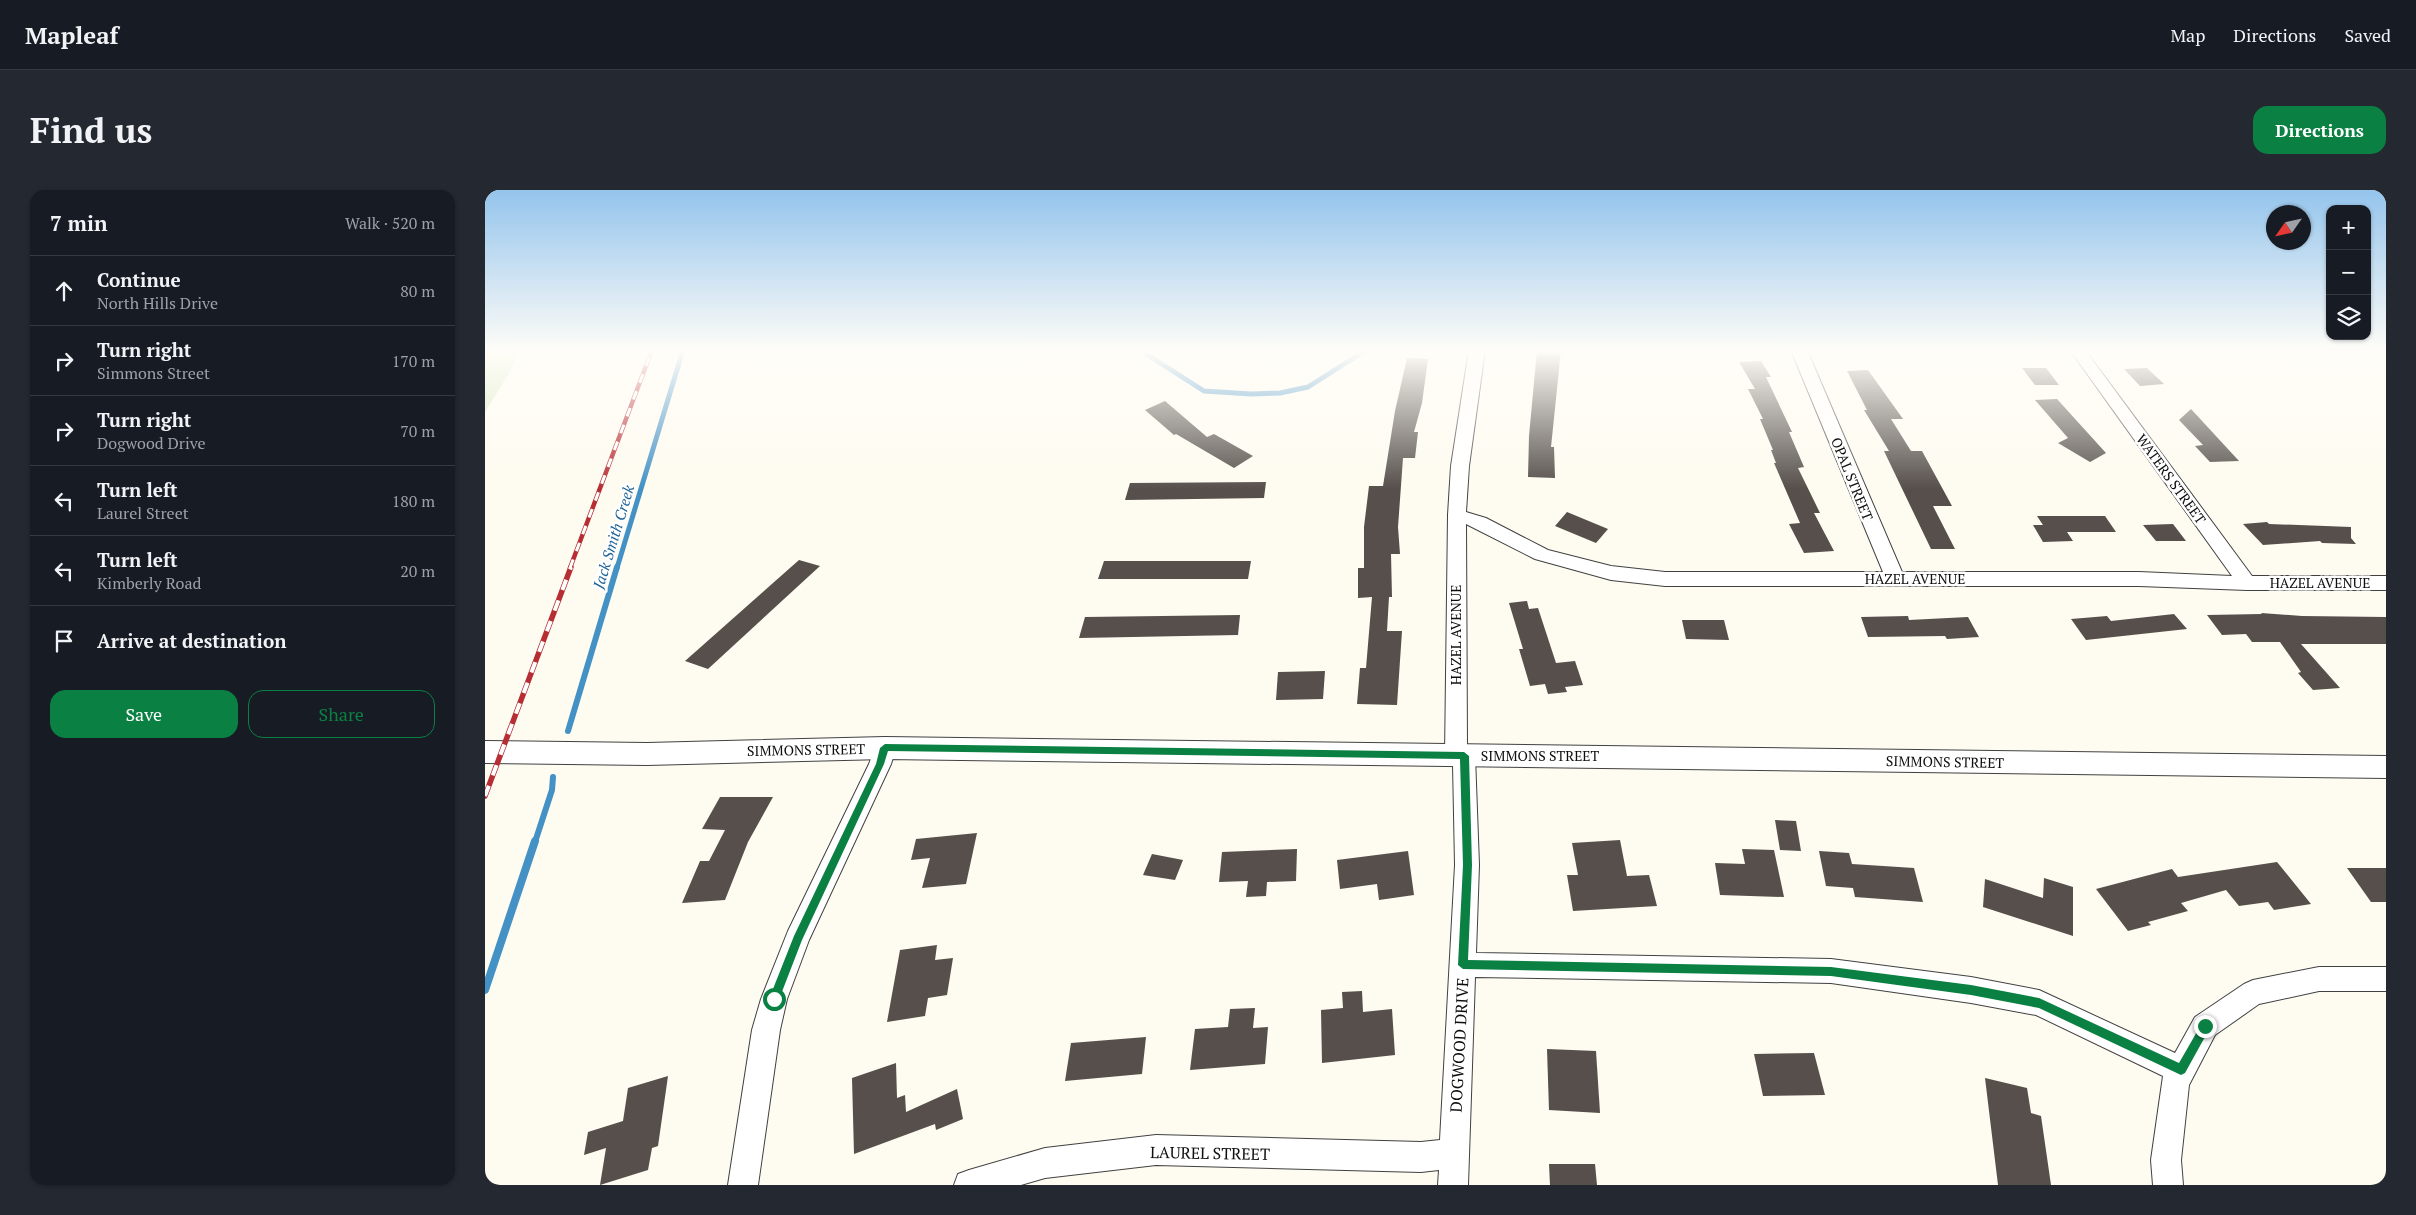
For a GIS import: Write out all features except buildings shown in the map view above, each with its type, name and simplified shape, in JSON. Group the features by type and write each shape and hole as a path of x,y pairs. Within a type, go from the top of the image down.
{"street":[{"name":"HAZEL AVENUE","path":"1460,756 1457,515 1460,466 1470,396"},
{"name":"OPAL STREET","path":"1818,396 1895,579"},
{"name":"WATERS STREET","path":"2111,396 2247,583"},
{"name":"HAZEL AVENUE","path":"1457,515 1480,522 1541,555 1611,574 1665,579 2139,578 2247,583 2386,583"},
{"name":"SIMMONS STREET","path":"485,752 647,754 885,748 2386,767"},
{"path":"743,1185 766,1030 774,999 797,939 880,764 885,748"},
{"name":"DOGWOOD DRIVE","path":"1453,1185 1467,865 1460,756"},
{"path":"1463,965 1831,971 1971,990 2039,1003 2181,1070"},
{"path":"2168,1185 2166,1160 2175,1082 2205,1026 2253,993 2319,980 2386,979"},
{"name":"LAUREL STREET","path":"969,1185 1045,1163 1156,1150 1421,1157 1454,1153"}],"green space":[{"path":"485,396 495,396 485,412"}],"waterway":[{"name":"Jack Smith Creek","path":"617,568 669,396"},
{"name":"Jack Smith Creek","path":"568,731 617,567"},
{"name":"Jack Smith Creek","path":"535,842 552,790 553,777"},
{"name":"Jack Smith Creek","path":"485,990 535,841"}],"railway":[{"path":"570,568 635,396"},
{"path":"485,796 571,567"}],"route":[{"path":"774,999 797,939 880,764 885,748 1464,756 1467,865 1463,965 1831,971 1971,990 2039,1003 2181,1070 2205,1026"}]}
